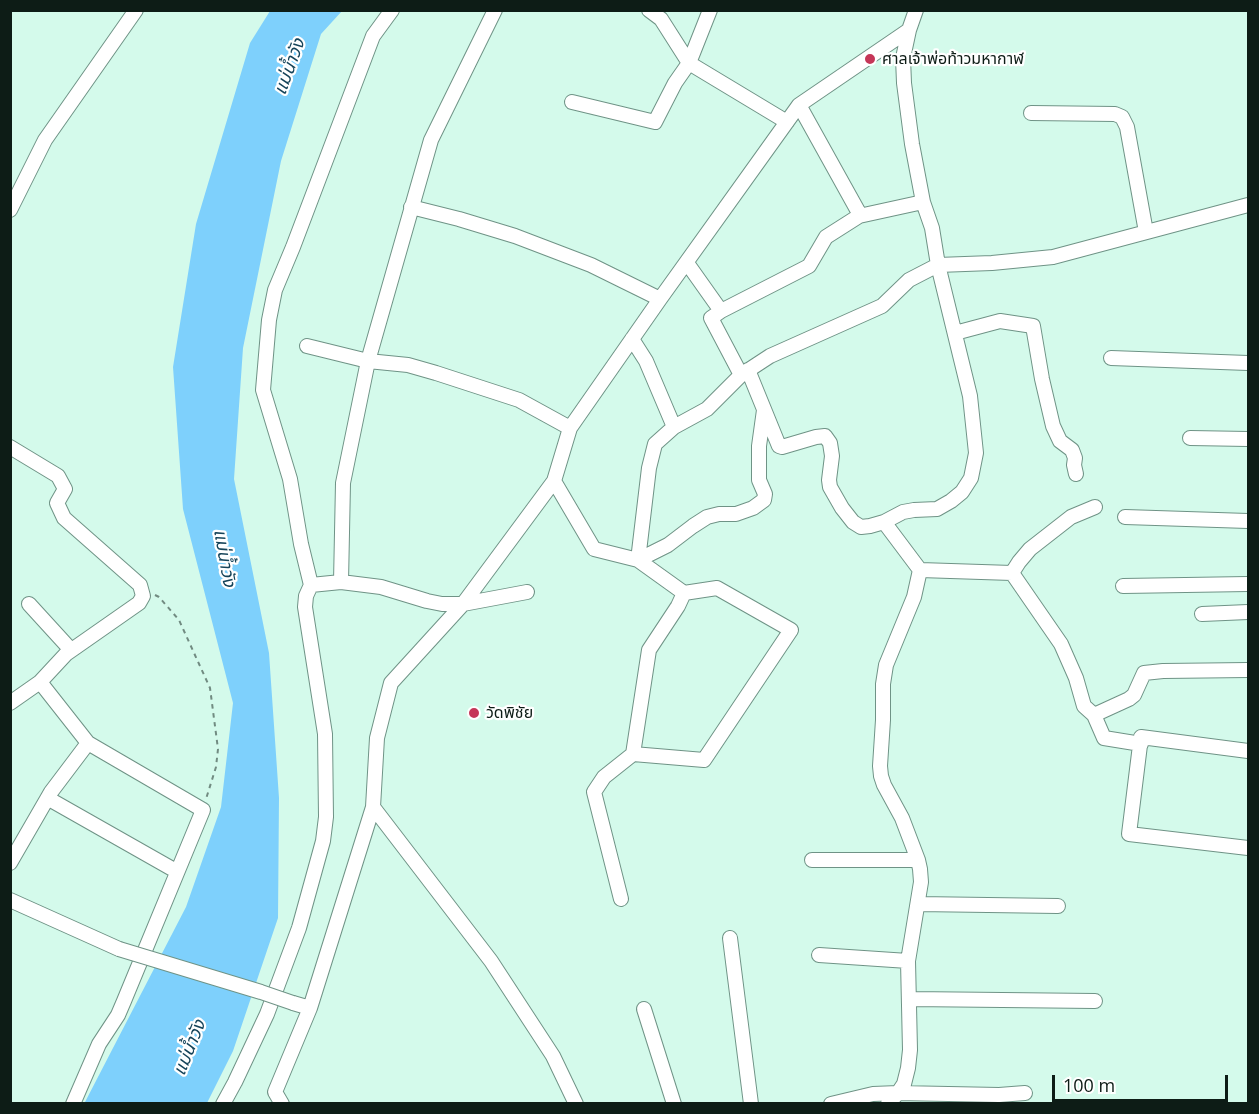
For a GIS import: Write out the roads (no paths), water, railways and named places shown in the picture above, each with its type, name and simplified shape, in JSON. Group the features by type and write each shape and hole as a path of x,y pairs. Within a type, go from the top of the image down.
{"street":[{"path":"10,210 45,140 136,10"},
{"path":"223,1104 267,1014 299,928 323,841 326,817 325,734 305,607 306,596 311,585 301,544 290,479 263,390 269,320 275,290 373,36 392,10"},
{"path":"341,582 343,483 368,361 431,140 495,10"},
{"path":"649,10 661,19 689,63 787,122"},
{"path":"572,102 655,122 675,83 689,63 710,10"},
{"path":"916,10 903,58 912,144 923,202 932,228 938,265 970,396 976,453 971,478 962,492 951,501 937,509 903,512 884,522 865,527 853,522 833,495 829,480 832,456 830,443 825,436 781,447 778,445 764,410 711,318 809,266 826,237 859,216 923,202"},
{"path":"282,1104 275,1092 310,1008 373,807 377,738 391,682 463,604 554,481 570,428 799,105 909,30"},
{"path":"799,105 859,216"},
{"path":"1032,113 1115,114 1122,117 1127,127 1146,232"},
{"path":"638,560 648,468 655,444 674,427 707,410 744,373 770,356 882,306 909,280 938,265 1053,257 1248,206"},
{"path":"411,207 515,236 591,265 660,299"},
{"path":"687,263 721,311"},
{"path":"955,333 1000,321 1033,326 1053,426 1060,441 1072,450 1076,474"},
{"path":"632,339 651,372 674,427"},
{"path":"307,346 368,361 408,365 519,399 570,428"},
{"path":"1111,358 1248,363"},
{"path":"638,560 668,545 707,517 736,514 763,502 765,498 759,480 759,446 764,410"},
{"path":"1190,438 1248,440"},
{"path":"10,447 58,476 65,489 57,503 64,518 140,585 143,596 139,603 66,654 40,682 10,703"},
{"path":"554,481 594,549 638,560 684,593 717,588 791,630 704,760 633,754"},
{"path":"1012,573 1030,549 1071,516 1095,507"},
{"path":"1125,517 1248,521"},
{"path":"884,522 920,570 914,597 886,665 883,684 881,776 902,818 918,860 921,882 908,961 910,999 908,1068 904,1084 888,1104"},
{"path":"920,570 1012,573"},
{"path":"1012,573 1061,644 1076,678 1084,706 1094,715 1104,738 1140,744"},
{"path":"311,585 341,582 381,587 434,603 463,604 527,592"},
{"path":"1123,586 1248,584"},
{"path":"621,899 594,792 604,777 633,754 649,650 684,593"},
{"path":"29,604 71,650"},
{"path":"1202,614 1248,612"},
{"path":"1094,715 1134,695 1144,673 1248,670"},
{"path":"40,682 88,743 203,810 124,1001 99,1044 73,1104"},
{"path":"1248,751 1141,737 1129,834 1248,848"},
{"path":"10,862 49,799 51,792 88,743"},
{"path":"49,799 176,871"},
{"path":"373,807 492,961 553,1056 570,1102"},
{"path":"812,860 918,860"},
{"path":"10,900 119,949 310,1008"},
{"path":"918,904 1058,906"},
{"path":"730,939 750,1104"},
{"path":"819,955 908,961"},
{"path":"910,999 1095,1001"},
{"path":"644,1009 674,1104"},
{"path":"831,1104 873,1094 999,1095 1025,1093"}],"water":[{"name":"แม่น้ำวัง","path":"270,11 342,11 321,34 281,161 243,348 234,479 269,653 279,798 278,918 233,1051 207,1103 84,1104 186,907 221,807 233,703 183,509 173,367 196,224 250,43"}],"place":[{"name":"ศาลเจ้าพ่อท้าวมหากาฬ","path":"870,59"},
{"name":"วัดพิชัย","path":"474,713"}]}
